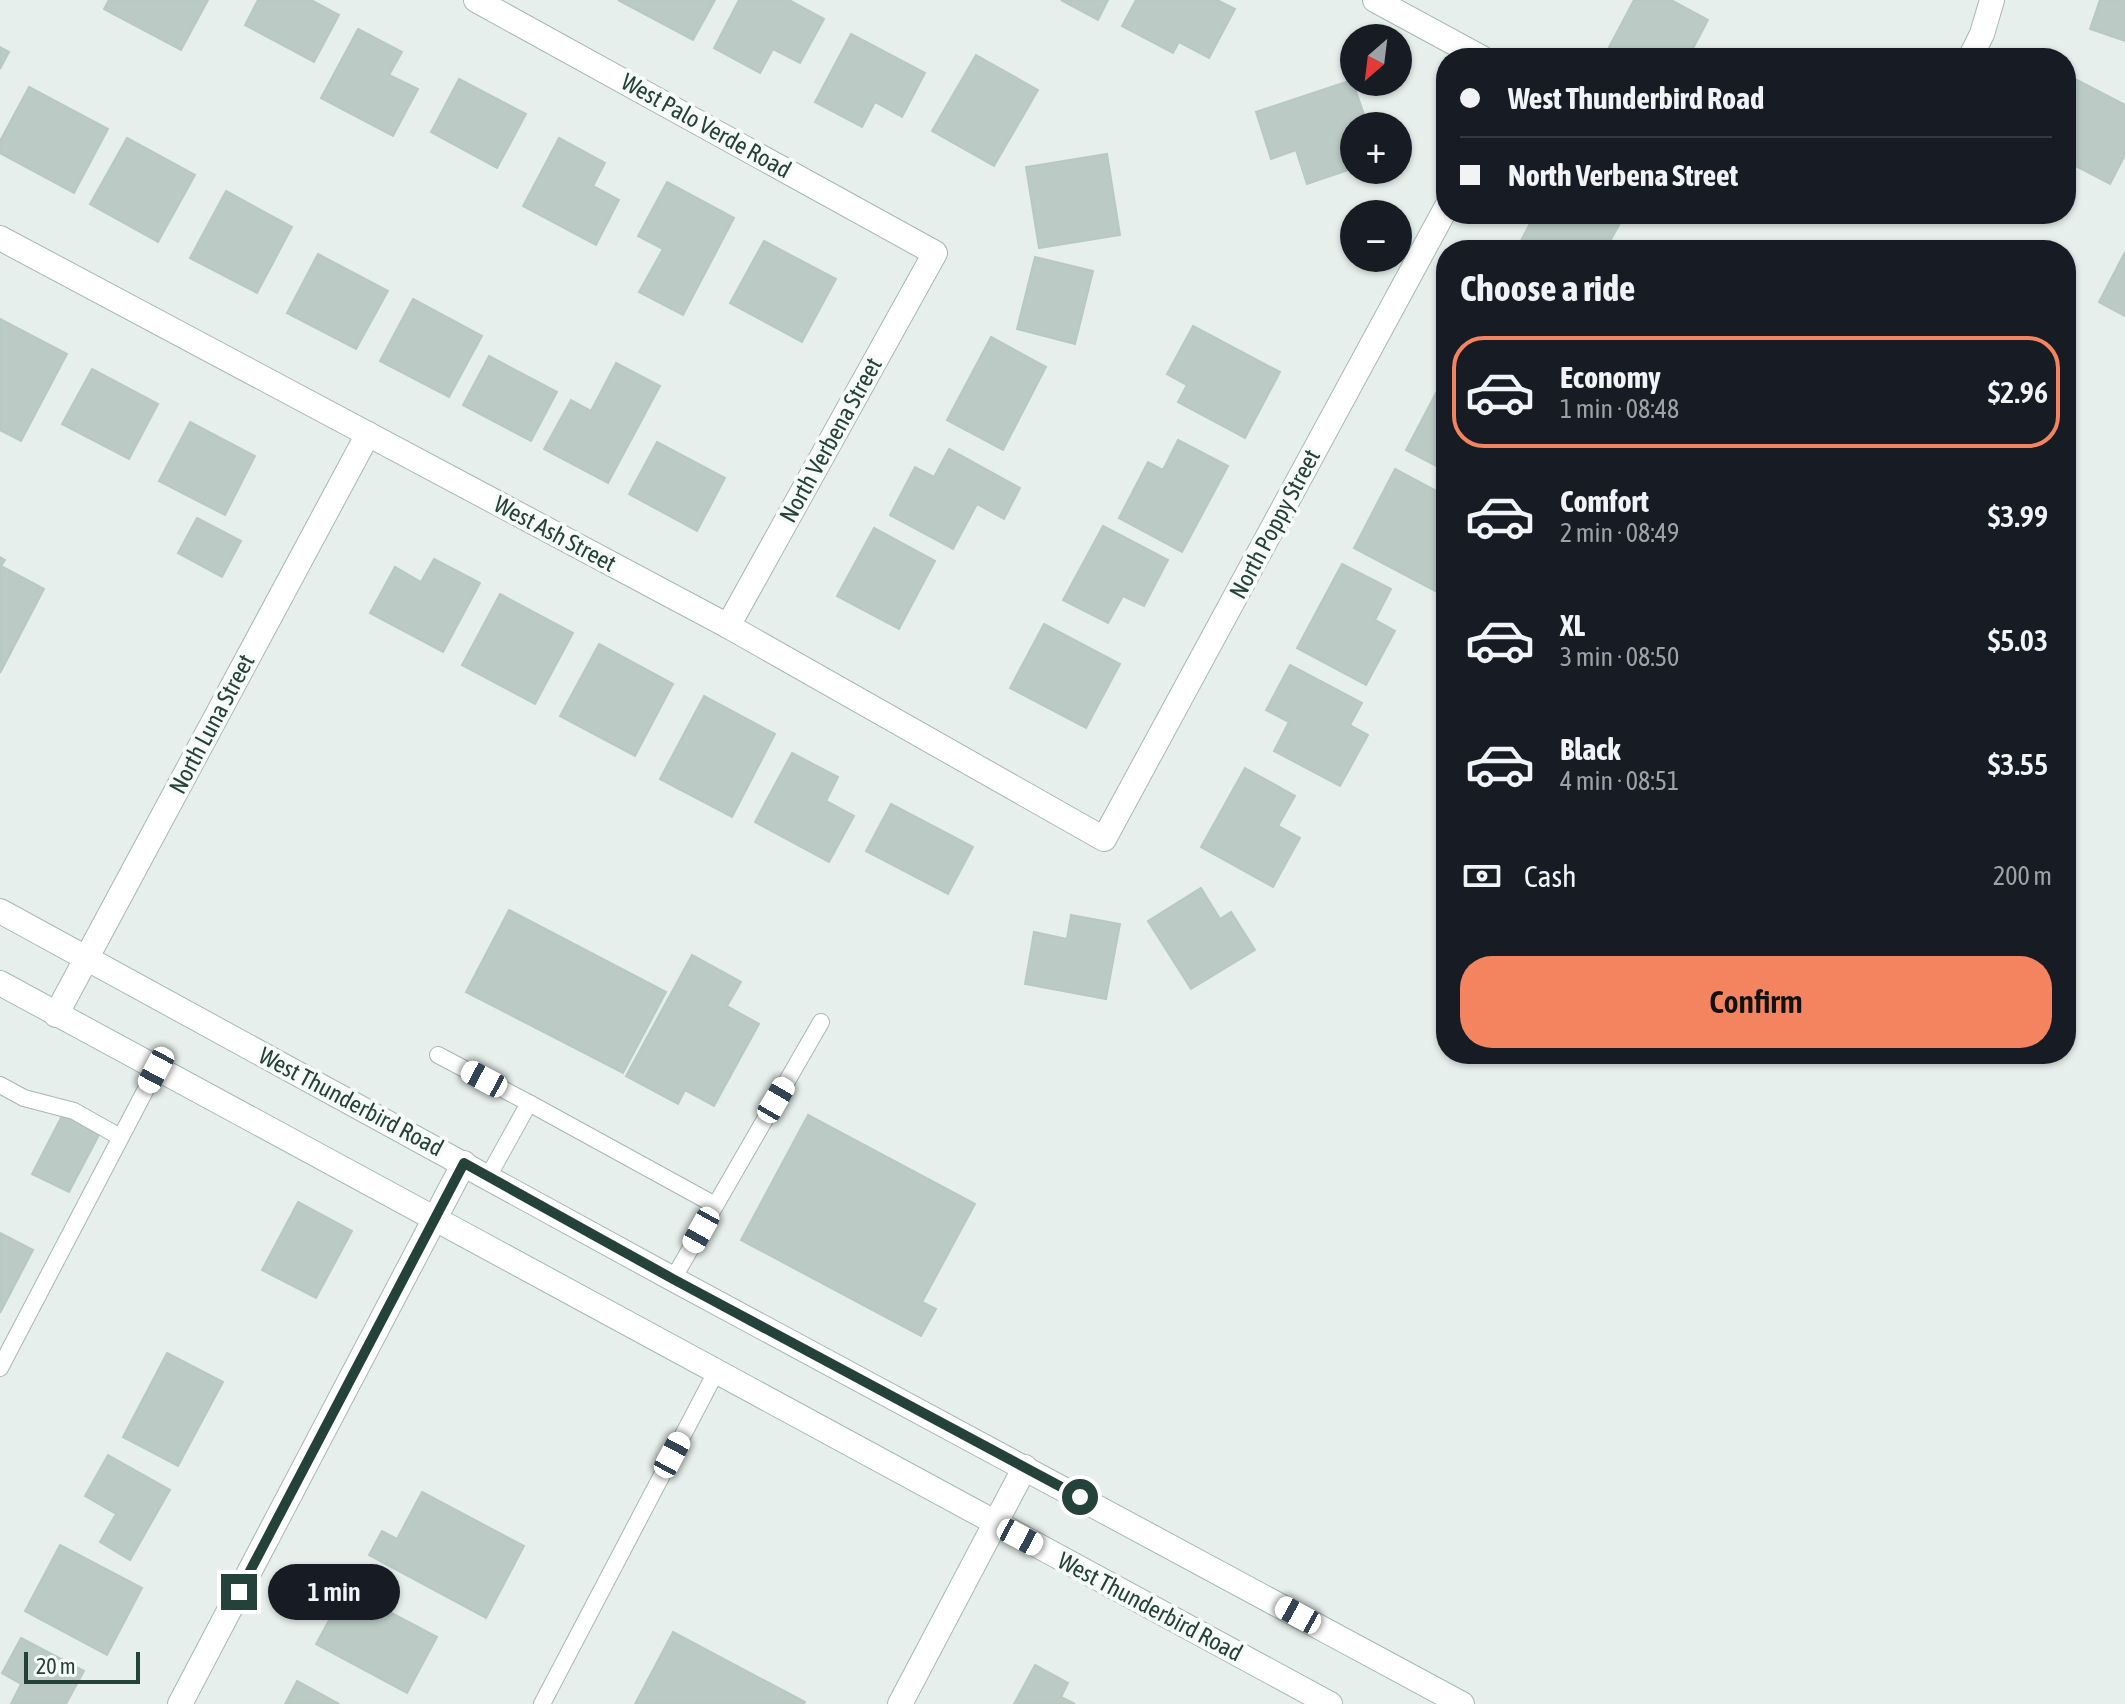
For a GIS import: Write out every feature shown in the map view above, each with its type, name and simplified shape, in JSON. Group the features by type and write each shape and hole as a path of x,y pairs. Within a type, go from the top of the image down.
{"street":[{"name":"West Palo Verde Road","path":"476,0 935,253"},
{"path":"1375,0 1464,48"},
{"path":"1975,48 1992,0"},
{"name":"North Poppy Street","path":"1104,839 1437,224"},
{"name":"West Ash Street","path":"0,238 728,626 1104,839"},
{"name":"North Verbena Street","path":"728,626 935,253"},
{"name":"North Luna Street","path":"56,1015 368,434"},
{"name":"West Thunderbird Road","path":"0,911 673,1279 1462,1704"},
{"name":"West Thunderbird Road","path":"0,983 1330,1704"},
{"path":"180,1704 464,1163"},
{"path":"900,1704 1025,1467"}],"lane":[{"path":"673,1279 821,1022"},
{"path":"438,1055 715,1205"},
{"path":"0,1368 156,1070"},
{"path":"0,1085 24,1098 74,1111 120,1137"},
{"path":"488,1177 529,1103"},
{"path":"542,1704 716,1372"}],"building":[{"path":"109,0 208,0 181,50 104,9"},
{"path":"258,0 311,0 339,15 314,62 245,25"},
{"path":"618,0 715,0 693,40"},
{"path":"739,0 789,0 824,19 800,63 773,49 760,73 714,48"},
{"path":"1061,0 1108,0 1098,20"},
{"path":"1136,0 1217,0 1235,9 1209,58 1179,42 1173,53 1122,26"},
{"path":"1634,0 1671,0 1708,20 1693,48 1609,48"},
{"path":"2100,0 2125,0 2125,41 2090,29"},
{"path":"358,29 402,52 389,75 418,89 393,136 321,98"},
{"path":"851,34 925,73 902,117 875,102 862,127 815,102"},
{"path":"0,47 9,52 0,69"},
{"path":"976,55 1038,90 994,166 932,131"},
{"path":"459,79 526,114 497,168 431,132"},
{"path":"2076,80 2125,105 2125,155 2110,184 2076,166"},
{"path":"1340,84 1340,96 1358,96 1363,112 1340,112 1340,173 1307,184 1296,150 1271,159 1256,112"},
{"path":"29,87 108,129 74,193 0,153 0,141"},
{"path":"127,138 195,175 158,242 90,204"},
{"path":"559,138 605,163 593,186 619,200 596,245 523,206"},
{"path":"1107,154 1120,235 1039,248 1026,167"},
{"path":"667,182 734,218 683,315 639,292 663,249 638,236"},
{"path":"226,191 292,227 257,293 190,258"},
{"path":"1530,224 1620,224 1611,240 1521,240"},
{"path":"764,241 836,279 802,342 730,303"},
{"path":"2125,252 2125,316 2099,302"},
{"path":"318,254 388,291 356,349 287,313"},
{"path":"1035,257 1093,271 1075,344 1017,329"},
{"path":"413,299 482,336 449,397 380,361"},
{"path":"0,319 67,354 21,441 0,430"},
{"path":"1193,326 1280,372 1245,438 1178,402 1187,385 1167,374"},
{"path":"991,337 1046,367 1003,450 947,420"},
{"path":"489,356 557,392 531,441 463,405"},
{"path":"616,363 660,386 608,483 544,449 571,400 591,411"},
{"path":"92,369 158,404 129,459 62,424"},
{"path":"1436,393 1436,466 1406,450"},
{"path":"190,422 255,456 225,515 159,481"},
{"path":"1178,440 1228,466 1182,552 1119,518 1148,462 1163,470"},
{"path":"657,442 725,478 697,531 629,494"},
{"path":"949,449 1020,488 1004,519 977,504 953,549 890,515 915,467 934,477"},
{"path":"1395,469 1436,491 1436,591 1354,548"},
{"path":"197,518 241,541 222,577 178,553"},
{"path":"1103,526 1168,560 1144,606 1123,596 1108,623 1063,600"},
{"path":"874,528 935,561 899,629 837,596"},
{"path":"0,557 5,560 1,566 44,589 0,673"},
{"path":"434,559 480,583 443,652 370,613 395,567 421,582"},
{"path":"1342,564 1391,589 1375,620 1395,631 1366,685 1297,648"},
{"path":"500,594 573,633 535,704 462,665"},
{"path":"1044,624 1120,664 1086,728 1010,688"},
{"path":"599,644 673,684 635,756 560,716"},
{"path":"1290,665 1362,703 1350,725 1368,735 1340,786 1274,751 1289,722 1266,710"},
{"path":"704,696 775,734 732,817 660,779"},
{"path":"792,753 838,777 826,801 854,816 829,862 755,822"},
{"path":"1245,768 1295,796 1278,826 1300,838 1273,887 1201,847"},
{"path":"891,804 973,847 948,894 866,851"},
{"path":"1201,888 1220,919 1231,912 1255,950 1191,989 1148,921"},
{"path":"509,910 666,992 623,1073 466,992"},
{"path":"1071,915 1120,924 1106,999 1025,984 1034,932 1067,939"},
{"path":"692,955 741,982 727,1006 759,1024 714,1106 685,1090 678,1104 626,1076"},
{"path":"63,1114 99,1135 69,1192 32,1174"},
{"path":"808,1115 975,1204 922,1302 936,1309 921,1336 741,1240"},
{"path":"298,1202 352,1231 316,1298 262,1270"},
{"path":"0,1233 33,1250 0,1313"},
{"path":"167,1353 223,1382 178,1466 123,1437"},
{"path":"108,1455 170,1490 130,1560 100,1542 116,1514 85,1496"},
{"path":"422,1492 524,1546 486,1618 369,1555 382,1531 397,1539"},
{"path":"60,1545 142,1588 107,1655 25,1611"},
{"path":"346,1589 437,1637 407,1693 316,1644"},
{"path":"673,1632 805,1702 804,1704 635,1704"},
{"path":"21,1638 84,1671 66,1704 11,1704 21,1684 2,1673"},
{"path":"1035,1665 1068,1683 1061,1697 1075,1704 1014,1704"},
{"path":"297,1681 339,1704 285,1704"}],"route":[{"path":"239,1592 464,1163 1080,1497"}]}
